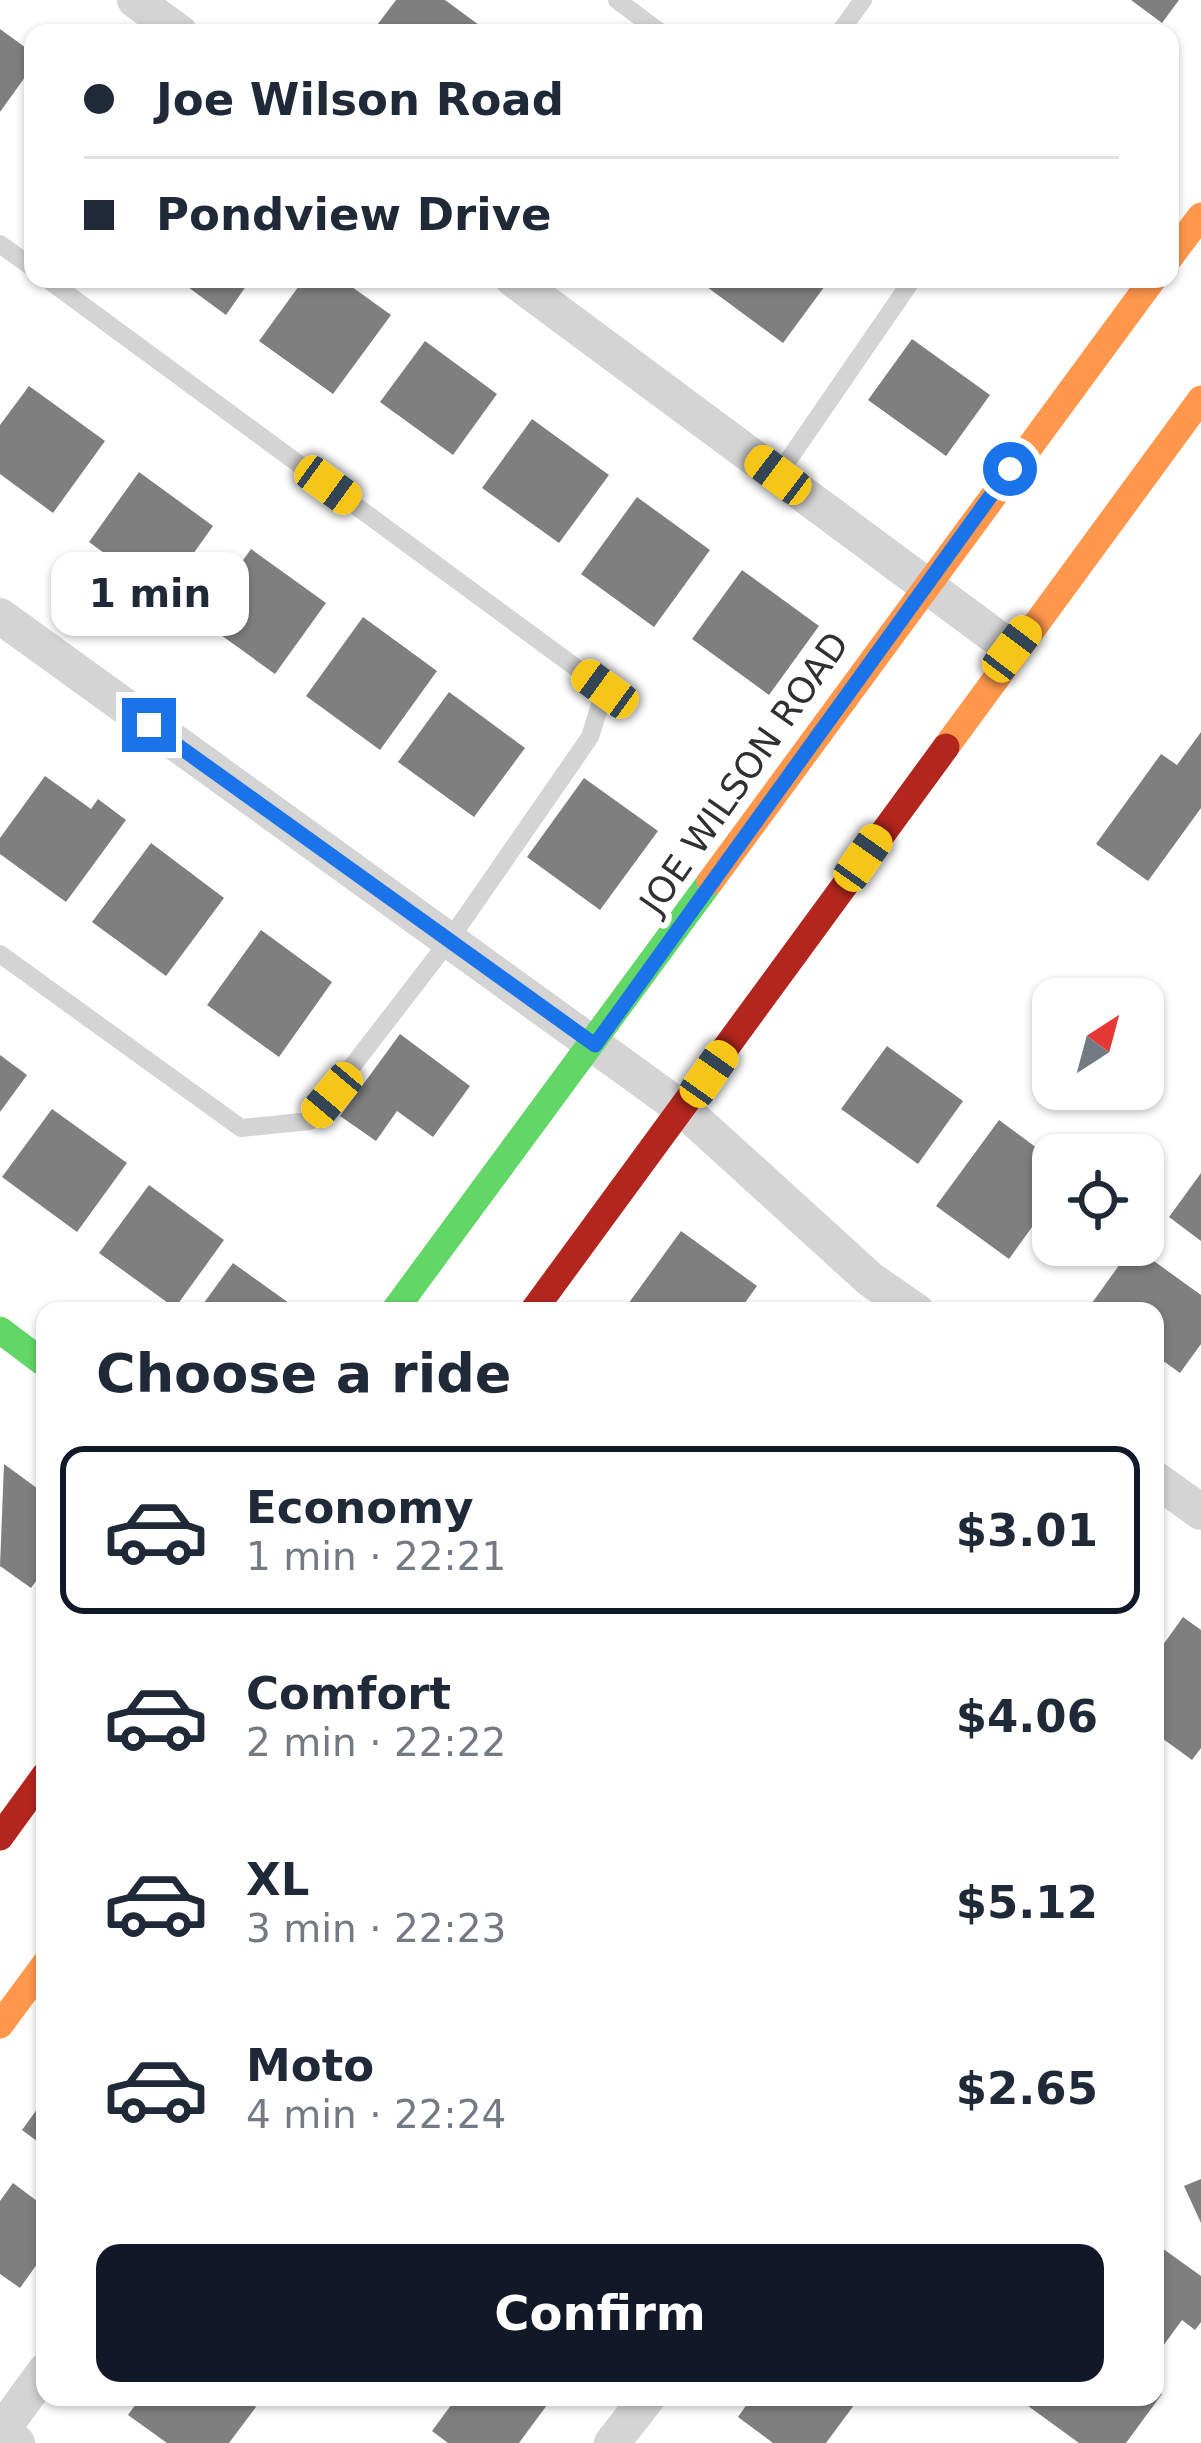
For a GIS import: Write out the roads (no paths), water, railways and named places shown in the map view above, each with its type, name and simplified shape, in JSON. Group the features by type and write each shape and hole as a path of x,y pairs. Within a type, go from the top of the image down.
{"main road":[{"path":"1179,245 1201,216"},
{"name":"JOE WILSON ROAD","path":"401,1302 595,1045 923,583 1146,288"},
{"path":"540,1302 684,1110 1012,649 1201,399"},
{"path":"0,1330 36,1357"},
{"path":"0,1837 36,1787"},
{"path":"0,2025 36,1976"}],"street":[{"path":"135,0 168,24"},
{"path":"525,288 1012,649"},
{"path":"0,616 684,1110 872,1280 903,1302"},
{"path":"1164,1484 1198,1504"},
{"path":"10,2437 36,2388"},
{"path":"612,2443 641,2406"}],"lane":[{"path":"616,0 649,24"},
{"path":"0,954 241,1128 310,1121 448,942 590,737 605,689 59,288"},
{"path":"778,475 907,288"}]}
